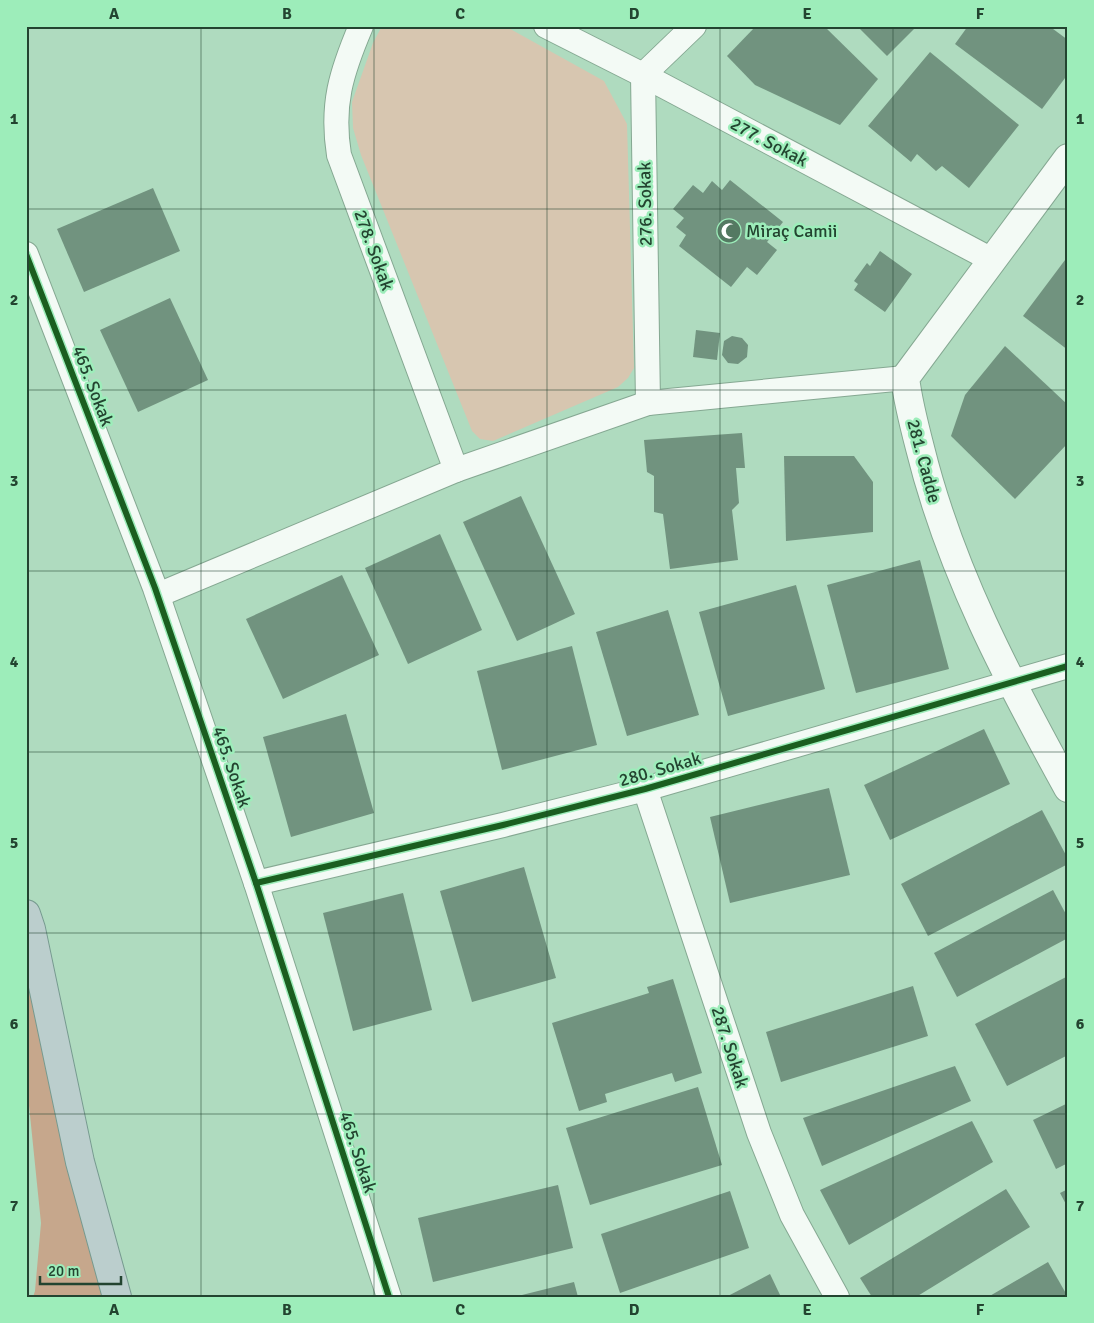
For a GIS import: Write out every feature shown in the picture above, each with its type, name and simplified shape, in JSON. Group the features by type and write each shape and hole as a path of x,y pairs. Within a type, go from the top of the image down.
{"highway":[{"path":"26,914 31,928 80,1162 117,1297"}],"street":[{"name":"278. Sokak","path":"361,26 341,80 336,105 335,132 339,155 456,470"},
{"name":"277. Sokak","path":"546,26 643,75 992,260"},
{"path":"643,75 694,26"},
{"name":"276. Sokak","path":"643,75 648,404"},
{"path":"158,595 456,470 648,404 905,378 1068,158"},
{"name":"465. Sokak","path":"26,254 158,595 256,883 389,1297"},
{"name":"281. Cadde","path":"905,378 908,400 929,488 950,549 972,603 1010,683 1068,788"},
{"name":"280. Sokak","path":"256,883 646,789 1068,666"},
{"name":"287. Sokak","path":"646,789 759,1133 792,1215 837,1297"}],"shaded area":[{"path":"382,26 505,26 604,81 627,124 634,368 628,378 618,387 493,441 480,439 472,431 361,155 353,128 352,102 373,43"},
{"path":"26,942 104,1297 33,1297 41,1223 26,1076"}],"building":[{"path":"756,26 824,26 878,79 840,125 755,85 727,56"},
{"path":"857,26 917,26 887,56"},
{"path":"968,26 1049,26 1068,40 1068,74 1042,109 955,44"},
{"path":"930,52 1019,125 969,188 942,166 936,171 917,154 911,162 868,126"},
{"name":"Miraç Camii","path":"730,180 783,222 767,242 777,250 757,275 747,267 731,287 679,246 686,235 676,227 684,218 673,209 693,185 703,193 712,181 722,190"},
{"path":"153,188 180,251 84,292 57,229"},
{"path":"880,251 912,274 885,312 854,290 858,284 854,281 867,263 870,266"},
{"path":"1068,256 1068,350 1023,316"},
{"path":"170,298 208,380 138,412 100,330"},
{"path":"696,330 720,333 717,360 693,357"},
{"path":"732,336 742,338 748,345 747,357 738,364 728,363 722,355 724,341"},
{"path":"1005,346 1068,405 1068,443 1015,499 951,436 965,395"},
{"path":"742,433 745,468 736,468 739,503 732,510 738,560 670,569 663,514 654,512 654,476 647,472 644,440"},
{"path":"784,456 854,456 873,482 873,532 786,541"},
{"path":"521,496 575,614 517,641 463,522"},
{"path":"440,534 482,630 408,664 365,568"},
{"path":"920,560 949,669 856,693 827,585"},
{"path":"342,575 379,655 283,699 246,619"},
{"path":"796,585 825,689 728,716 699,612"},
{"path":"668,610 699,715 627,736 596,632"},
{"path":"572,646 597,745 502,770 477,671"},
{"path":"346,714 374,813 291,837 263,737"},
{"path":"984,729 1010,784 890,840 864,785"},
{"path":"829,788 850,875 730,903 710,817"},
{"path":"1042,810 1068,859 1068,864 928,936 901,884"},
{"path":"524,867 556,978 472,1002 440,891"},
{"path":"1053,890 1068,918 1068,938 957,997 934,953"},
{"path":"403,893 432,1010 353,1031 323,913"},
{"path":"1068,976 1068,1055 1007,1086 975,1024"},
{"path":"673,979 702,1073 675,1082 672,1073 605,1094 607,1102 579,1111 552,1023 649,993 647,987"},
{"path":"913,986 928,1036 781,1082 766,1032"},
{"path":"955,1066 971,1101 822,1166 803,1118"},
{"path":"698,1087 722,1165 590,1205 566,1128"},
{"path":"1068,1103 1068,1163 1056,1169 1033,1120"},
{"path":"972,1121 993,1162 849,1245 820,1190"},
{"path":"558,1185 573,1248 433,1282 418,1218"},
{"path":"1006,1189 1030,1227 916,1297 872,1297 860,1278"},
{"path":"1068,1189 1068,1208 1060,1193"},
{"path":"730,1191 749,1248 620,1293 601,1234"},
{"path":"1048,1262 1068,1297 988,1297"},
{"path":"770,1274 781,1297 726,1297"},
{"path":"574,1282 578,1297 518,1297 518,1296"}],"cycle path":[{"path":"26,254 155,588 256,883 389,1297"},
{"path":"256,883 503,825 645,789 1068,666"}],"place":[{"name":"Miraç Camii","path":"729,231"}]}
